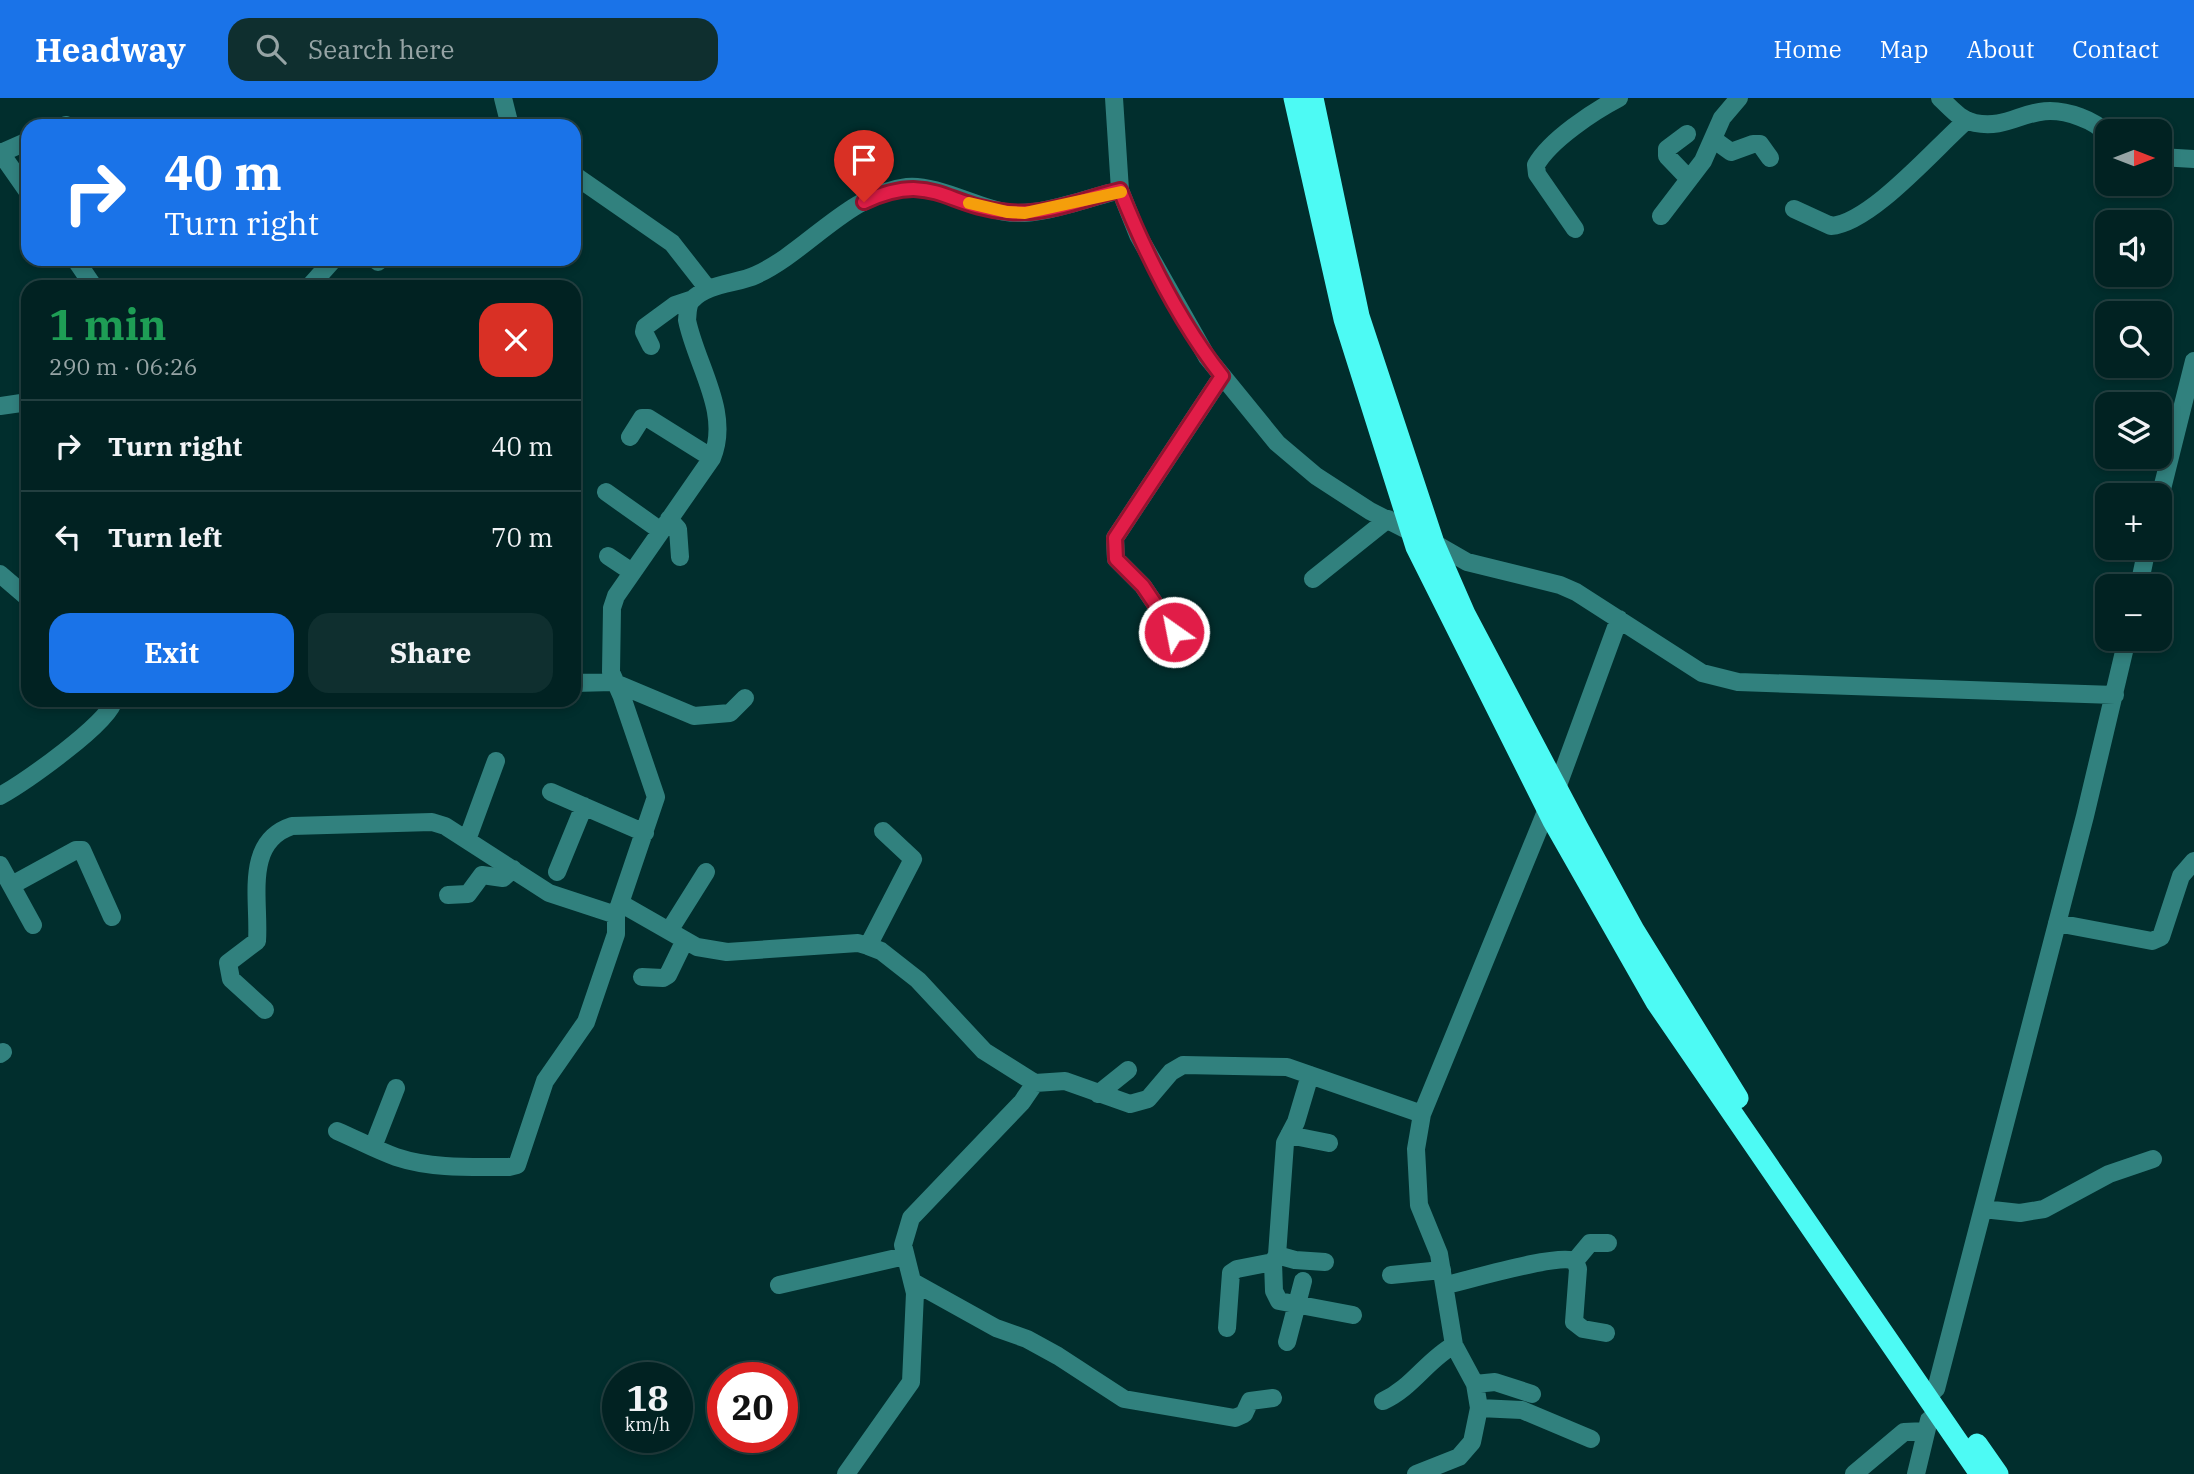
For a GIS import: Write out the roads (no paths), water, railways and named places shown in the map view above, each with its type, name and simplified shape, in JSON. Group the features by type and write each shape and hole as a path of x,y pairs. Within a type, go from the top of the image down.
{"highway":[{"path":"1294,98 1411,532 1547,809 1656,1002 1804,1205 1934,1398 1980,1474"},
{"path":"1313,98 1359,316 1362,352 1434,543 1465,614 1634,930 1804,1205"},
{"path":"1934,1398 1998,1474"}],"street":[{"path":"503,98 508,119"},
{"path":"1114,98 1120,190 1138,235 1171,297 1222,376 1277,443 1317,476 1411,532"},
{"path":"1575,229 1538,174 1536,165 1573,128 1619,98"},
{"path":"1661,216 1689,180 1722,118 1739,98"},
{"path":"1941,98 1958,117 1967,120 1997,124 2043,108 2077,106 2095,123"},
{"path":"1794,209 1830,226 1855,219 1892,191 1967,120"},
{"path":"1687,134 1667,149 1667,156 1689,180"},
{"path":"1713,139 1731,152 1760,144 1770,158"},
{"path":"21,144 1,153 21,182"},
{"path":"2172,158 2194,159"},
{"path":"581,179 672,243 700,294"},
{"path":"651,346 644,332 645,327 675,305 755,275 864,202 887,191 923,187 996,210 1025,213 1120,190"},
{"path":"315,280 328,266"},
{"path":"337,1130 396,1157 445,1166 517,1165 545,1081 586,1021 616,934 618,909 654,806 655,788 622,697 613,682 612,608 615,596 712,458 719,430 716,410 690,334 688,306 700,294"},
{"path":"2164,483 2193,367"},
{"path":"1174,632 1143,586 1116,559 1115,538 1222,376"},
{"path":"0,406 21,403"},
{"path":"630,437 642,418 648,418 712,458"},
{"path":"606,492 665,525 678,529 680,556"},
{"path":"1313,579 1388,519"},
{"path":"1434,543 1467,562 1560,584 1702,673 1738,682 2115,695"},
{"path":"608,556 632,572"},
{"path":"0,574 21,592"},
{"path":"1557,788 1619,619"},
{"path":"1916,1474 2124,651"},
{"path":"581,682 613,682 694,716 730,713 745,698"},
{"path":"0,796 42,768 106,716 110,707"},
{"path":"467,839 496,761"},
{"path":"551,792 645,833"},
{"path":"557,872 584,806"},
{"path":"1416,1474 1460,1457 1472,1442 1479,1408 1475,1384 1454,1345 1444,1278 1419,1205 1416,1178 1422,1114 1547,809"},
{"path":"265,1010 231,979 228,963 257,941 256,873 268,840 280,830 292,826 432,822 445,826 559,897 618,909 710,951 727,953 858,943 881,951 918,980 984,1051 1035,1083 1065,1081 1124,1104 1142,1102 1171,1072 1183,1065 1198,1063 1287,1067 1422,1114"},
{"path":"868,946 913,859 883,831"},
{"path":"12,885 76,850 82,850 112,917"},
{"path":"2057,923 2151,941 2161,937 2181,876 2194,861"},
{"path":"0,865 33,925"},
{"path":"448,895 468,894 482,875 503,877 513,869"},
{"path":"642,976 663,978 668,975 677,936 706,872"},
{"path":"1098,1094 1128,1070"},
{"path":"1310,1074 1284,1152 1275,1258 1276,1297 1279,1301 1353,1315"},
{"path":"846,1474 911,1382 915,1283 905,1256 905,1230 911,1218 985,1142 1035,1083"},
{"path":"373,1147 396,1088"},
{"path":"1289,1135 1329,1143"},
{"path":"1983,1209 2020,1213 2045,1209 2109,1174 2153,1158"},
{"path":"1575,1261 1590,1243 1608,1243"},
{"path":"779,1285 905,1256"},
{"path":"1227,1328 1231,1273 1275,1258 1325,1262"},
{"path":"1391,1275 1444,1278 1544,1261 1575,1261"},
{"path":"1575,1261 1578,1269 1574,1322 1583,1329 1606,1333"},
{"path":"1287,1342 1303,1281"},
{"path":"915,1283 996,1328 1058,1356 1124,1399 1235,1418 1244,1414 1250,1401 1273,1398"},
{"path":"1383,1401 1396,1395 1433,1358 1454,1345"},
{"path":"1475,1384 1495,1382 1532,1394"},
{"path":"1479,1408 1522,1410 1591,1439"},
{"path":"1854,1474 1904,1432 1926,1431"}]}
